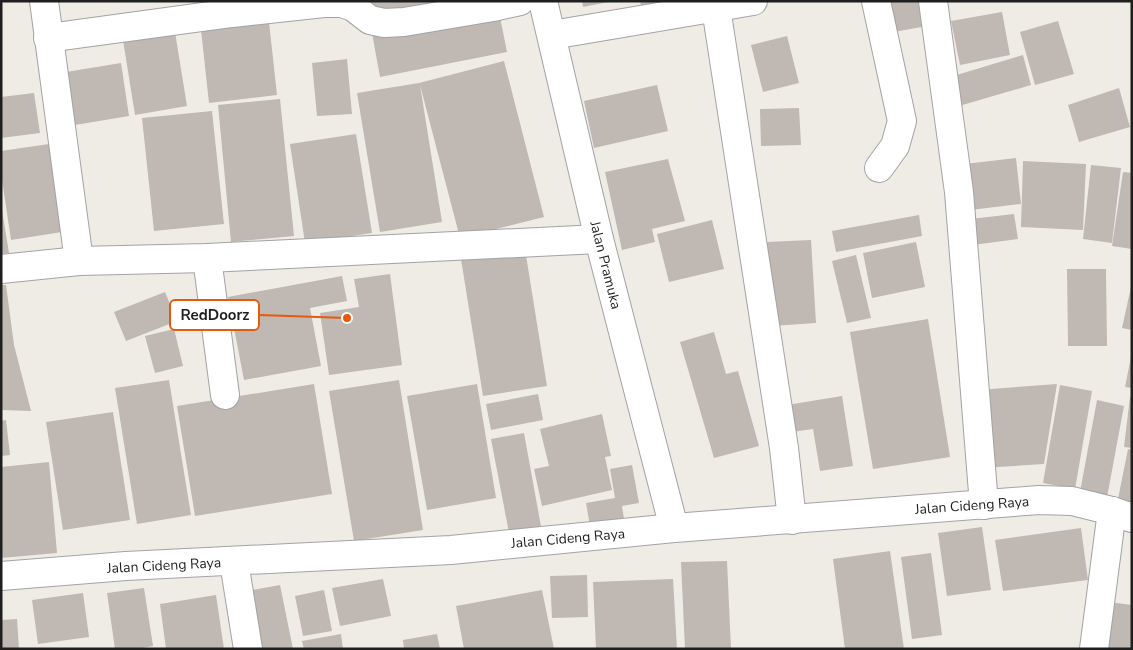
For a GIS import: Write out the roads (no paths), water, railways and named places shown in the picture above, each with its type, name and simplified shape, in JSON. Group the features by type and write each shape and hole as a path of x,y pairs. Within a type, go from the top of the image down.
{"street":[{"path":"44,1 79,261"},
{"path":"48,38 232,13 324,3 342,3 353,7 370,20 384,24 484,9 520,1"},
{"name":"Jalan Pramuka","path":"543,1 598,239 674,528"},
{"path":"552,35 753,1"},
{"path":"876,1 902,121 895,146 878,168"},
{"path":"933,1 959,192 984,504"},
{"path":"716,8 784,448 792,520"},
{"path":"1,269 79,261 207,258 598,239"},
{"path":"207,258 225,395"},
{"name":"Jalan Cideng Raya","path":"1,576 126,566 451,550 674,528 1039,500 1072,500 1122,514"},
{"path":"1094,649 1122,514"},
{"path":"234,562 248,649"}],"place":[{"name":"RedDoorz","path":"347,318"}]}
